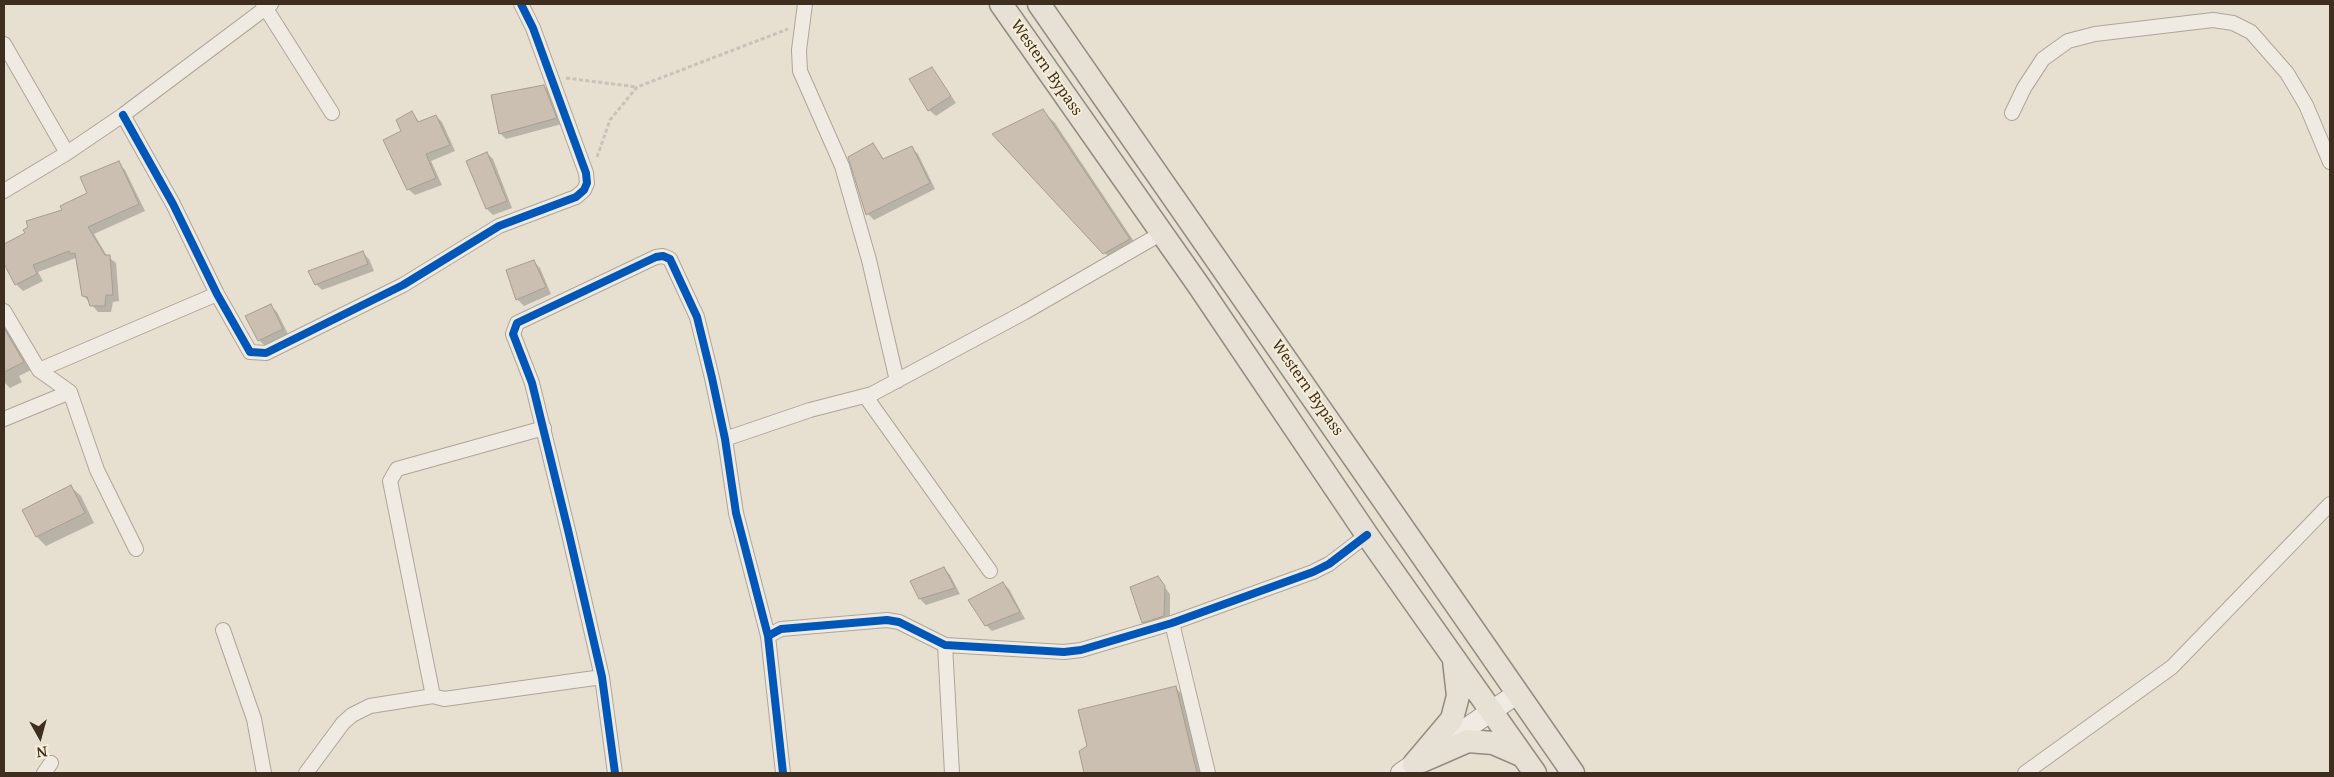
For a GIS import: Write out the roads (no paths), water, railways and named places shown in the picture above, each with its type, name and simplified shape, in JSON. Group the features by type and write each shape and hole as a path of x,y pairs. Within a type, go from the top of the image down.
{"main road":[{"name":"Western Bypass","path":"1001,4 1162,233 1366,535 1529,765"},
{"name":"Western Bypass","path":"1040,4 1574,773"},
{"path":"1408,769 1452,719 1458,696 1453,656"},
{"path":"1408,769 1468,741 1493,743 1529,765"}],"street":[{"path":"123,115 173,204 218,294 250,352 266,353 403,285 499,226 576,197 584,190 587,183 586,173 533,28 521,4"},
{"path":"806,4 799,50 800,71 842,166 869,260 897,381"},
{"path":"4,191 67,153 123,115 266,5 332,113"},
{"path":"2012,113 2024,88 2043,59 2068,41 2096,34 2203,22 2234,23 2251,32 2287,73 2306,105 2330,162"},
{"path":"4,44 67,153"},
{"path":"725,439 810,410 866,396 1025,312 1162,233"},
{"path":"616,773 602,677 544,428 532,383 513,334 513,327 517,323 656,257 663,256 670,259 696,317 725,439 736,514 768,636 783,773"},
{"path":"39,370 218,294"},
{"path":"4,311 39,370 70,392 97,470 136,549"},
{"path":"4,419 70,392"},
{"path":"866,396 990,571"},
{"path":"433,696 390,481 397,469 544,428"},
{"path":"2025,773 2172,667 2330,504"},
{"path":"768,636 781,629 887,620 899,622 944,645 1072,652 1172,623 1313,572 1329,564 1366,535"},
{"path":"1172,623 1208,773"},
{"path":"223,630 254,719 264,773"},
{"path":"944,645 952,773"},
{"path":"306,773 343,723 360,710 370,706 433,696 444,699 602,677"},
{"path":"1408,769 1518,693"}]}
